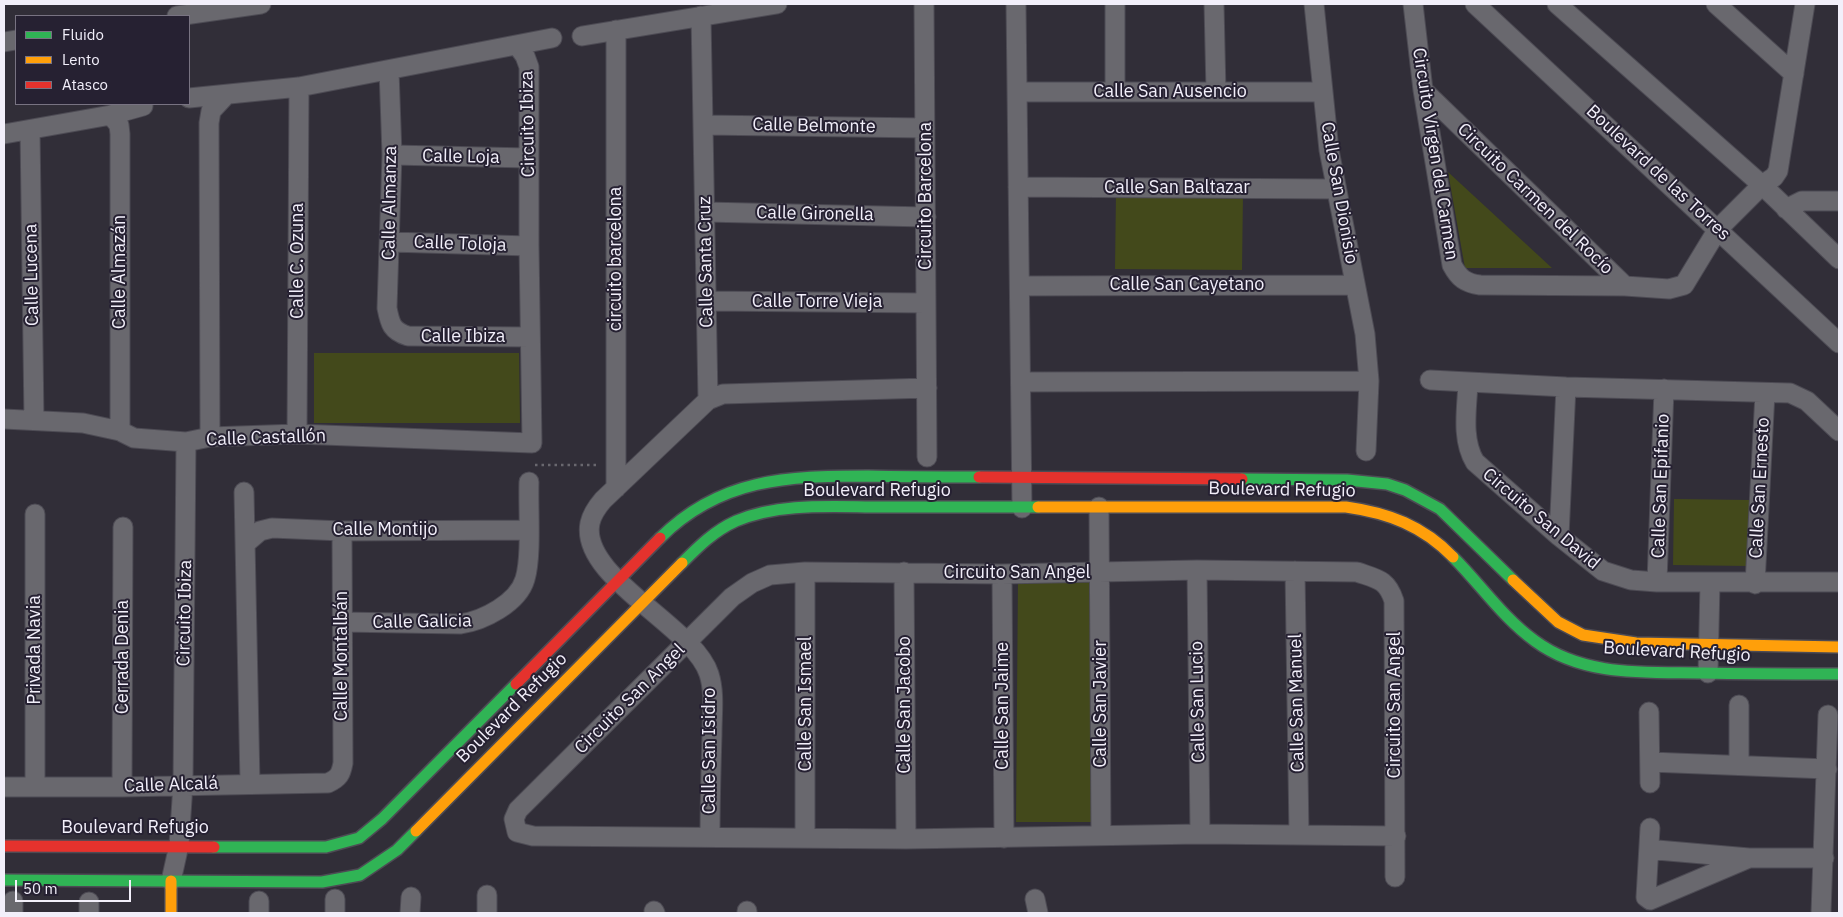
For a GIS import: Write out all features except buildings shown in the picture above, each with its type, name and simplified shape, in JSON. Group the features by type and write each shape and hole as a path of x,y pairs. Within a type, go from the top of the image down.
{"street":[{"path":"180,12 262,4"},
{"path":"582,36 777,4"},
{"name":"Circuito Barcelona","path":"924,4 927,457"},
{"path":"1016,4 1022,508"},
{"path":"1115,4 1115,92"},
{"path":"1214,4 1216,92"},
{"name":"Calle San Dionisio","path":"1314,4 1322,92 1336,189 1365,334 1369,381 1366,451"},
{"name":"Circuito Virgen del Carmen","path":"1413,4 1423,90 1452,265 1457,274 1468,283 1480,285 1625,286 1669,289 1684,284 1718,229 1762,185 1774,177 1780,164 1805,4"},
{"name":"Boulevard de las Torres","path":"1475,4 1839,343"},
{"path":"1557,4 1762,185 1839,259"},
{"path":"1716,4 1794,74"},
{"path":"701,16 703,125"},
{"name":"circuito barcelona","path":"616,30 616,488"},
{"path":"517,45 552,38"},
{"name":"Circuito Ibiza","path":"190,98 226,96 299,87 517,45 525,56 529,67 532,443"},
{"name":"Calle Almanza","path":"389,70 392,155 387,308 390,324 397,333"},
{"name":"Calle C. Ozuna","path":"297,434 299,87"},
{"name":"Circuito Carmen del Rocío","path":"1423,90 1625,286"},
{"name":"Calle San Ausencio","path":"1017,92 1322,92"},
{"path":"210,437 209,123 211,111 226,96"},
{"path":"4,134 111,115 143,106"},
{"name":"Calle Almazán","path":"111,115 119,125 120,134 120,431"},
{"name":"Calle Belmonte","path":"703,125 925,128"},
{"name":"Calle Santa Cruz","path":"703,125 708,400"},
{"name":"Calle Lucena","path":"30,130 34,420"},
{"name":"Calle Loja","path":"392,155 530,158"},
{"name":"Calle San Baltazar","path":"1018,187 1336,189"},
{"path":"1786,209 1802,201 1839,201"},
{"name":"Calle Gironella","path":"705,212 926,217"},
{"name":"Calle Toloja","path":"390,242 529,246"},
{"name":"Calle San Cayetano","path":"1020,286 1355,285"},
{"name":"Calle Torre Vieja","path":"707,301 926,303"},
{"name":"Calle Ibiza","path":"397,333 408,336 530,337"},
{"path":"1430,380 1566,387 1790,393 1803,398 1839,431"},
{"path":"1021,382 1369,381"},
{"name":"Circuito San David","path":"1468,383 1466,437 1469,452 1482,470 1603,571 1631,580 1657,582 1755,584 1839,582"},
{"path":"1559,536 1566,387"},
{"path":"686,643 641,602 596,556 589,534 593,512 708,400 723,394 927,388"},
{"name":"Calle San Epifanio","path":"1657,582 1664,390"},
{"name":"Calle San Ernesto","path":"1755,584 1765,393"},
{"name":"Calle Castallón","path":"4,419 83,423 120,431 134,438 186,442 210,437 297,434 532,443"},
{"name":"Circuito Ibiza","path":"171,881 179,845 183,784 186,442"},
{"name":"Boulevard Refugio","path":"4,846 179,845 326,847 359,838 382,819 674,524 698,505 724,492 754,482 823,476 1347,480 1387,484 1397,502 1509,621 1529,638 1554,654 1573,662 1606,669 1708,673 1839,674"},
{"name":"Calle Galicia","path":"342,622 460,624 477,622 490,616 517,592 524,582 529,482"},
{"path":"244,492 250,782"},
{"name":"Boulevard Refugio","path":"4,880 322,882 360,876 397,850 641,602 709,536 731,522 755,514 819,507 1333,506 1361,508 1397,502 1440,509 1558,622 1583,635 1636,643 1708,646 1839,647"},
{"name":"Calle San Javier","path":"1099,507 1101,835"},
{"name":"Privada Navia","path":"35,514 35,786"},
{"name":"Cerrada Denia","path":"122,787 123,527"},
{"name":"Calle Montijo","path":"246,543 260,532 272,528 342,531 528,530"},
{"name":"Calle Montalbán","path":"337,779 343,763 342,531"},
{"name":"Circuito San Angel","path":"1395,877 1396,836 1394,601 1389,587 1379,580 1357,572 1197,570 1002,574 805,572 770,575 752,582 732,597 518,810 514,820 515,828 521,834 533,836 906,839 1200,834 1396,836"},
{"name":"Calle San Lucio","path":"1197,570 1200,834"},
{"name":"Calle San Manuel","path":"1295,571 1299,836"},
{"name":"Calle San Ismael","path":"804,837 805,572"},
{"name":"Calle San Jacobo","path":"904,572 906,839"},
{"name":"Calle San Jaime","path":"1002,574 1004,838"},
{"path":"1708,673 1710,583"},
{"name":"Calle San Isidro","path":"686,643 703,661 711,683 710,837"},
{"path":"1739,705 1739,765"},
{"path":"1649,712 1650,783"},
{"path":"1821,913 1828,715"},
{"path":"1650,762 1827,769"},
{"name":"Calle Alcalá","path":"4,786 122,787 250,782 328,782 337,779"},
{"path":"1650,828 1647,899 1652,900 1749,858"},
{"path":"1650,854 1657,850 1749,858 1824,858"},
{"path":"171,881 171,913"}],"path":[{"path":"532,443 530,465 616,465"}],"green space":[{"path":"1448,172 1552,268 1465,268"},
{"path":"1116,192 1243,193 1242,270 1115,269"},
{"path":"314,353 519,353 520,423 314,423"},
{"path":"1674,499 1750,500 1749,566 1673,565"},
{"path":"1018,577 1093,577 1092,822 1016,822"}],"traffic: fast":[{"path":"660,538 683,518 707,503 731,492 756,484 810,477 839,476 979,477"},
{"path":"1242,479 1347,480 1387,484 1405,490 1440,509 1513,580"},
{"path":"682,563 707,539 728,525 753,515 789,508 827,506 1038,507"},
{"path":"1453,557 1502,612 1523,632 1554,653 1574,661 1594,667 1637,672 1839,674"},
{"path":"214,847 326,847 359,838 382,819 516,684"},
{"path":"4,880 322,882 360,875 397,850 416,831"}],"traffic: slow":[{"path":"1038,507 1346,507 1391,517 1417,529 1442,546 1453,557"},
{"path":"416,831 682,563"},
{"path":"1513,580 1558,622 1583,635 1636,643 1839,647"},
{"path":"171,881 171,913"}],"traffic: jam":[{"path":"979,477 1242,479"},
{"path":"516,684 660,538"},
{"path":"4,846 214,847"}]}
